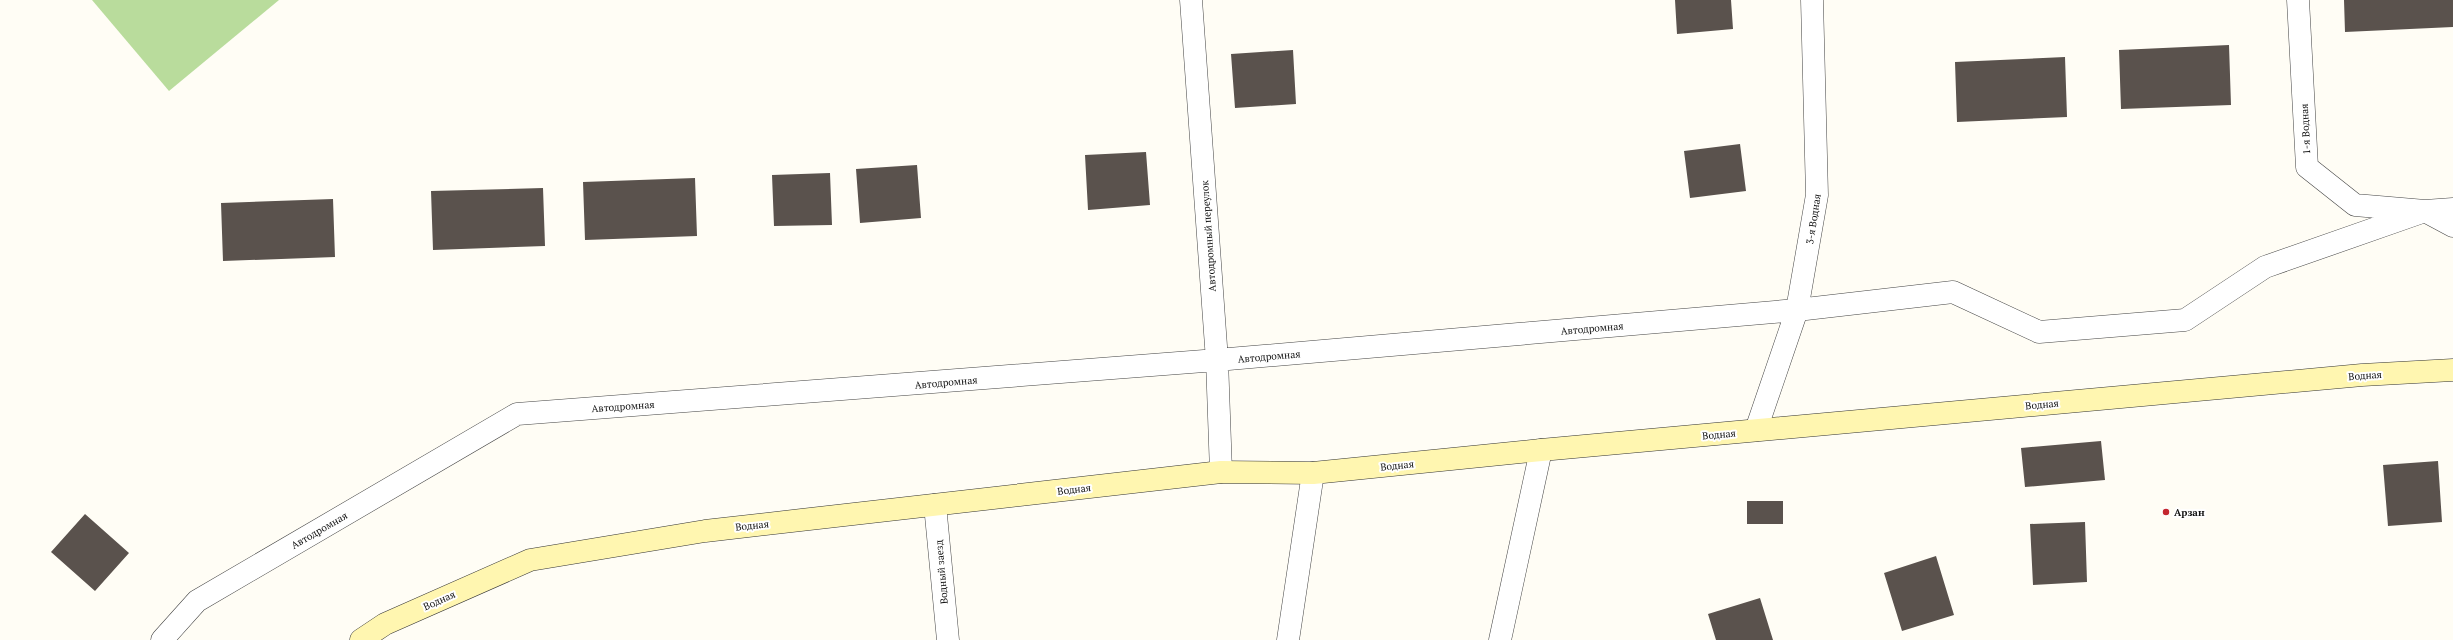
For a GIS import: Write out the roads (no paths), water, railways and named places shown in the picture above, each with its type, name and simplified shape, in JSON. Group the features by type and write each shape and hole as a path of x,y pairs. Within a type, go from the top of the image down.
{"street":[{"name":"Автодромный переулок","path":"1191,0 1217,360 1221,472"},
{"name":"3-я Водная","path":"1756,430 1797,310 1817,195 1812,0"},
{"name":"1-я Водная","path":"2298,0 2307,167 2355,205 2425,211 2453,226"},
{"path":"2425,211 2453,209"},
{"name":"Автодромная","path":"162,640 197,601 517,414 1217,360 1797,310 1953,292 2039,332 2185,320 2265,267 2425,211"},
{"name":"Водная","path":"361,640 385,624 530,560 705,531 1221,472 1313,474 1541,450 1756,430 2362,375 2453,370"},
{"path":"1500,640 1541,450"},
{"path":"1288,640 1313,474"},
{"name":"Водный заезд","path":"935,505 948,640"}],"place":[{"name":"Арзан","path":"2166,512"}]}
